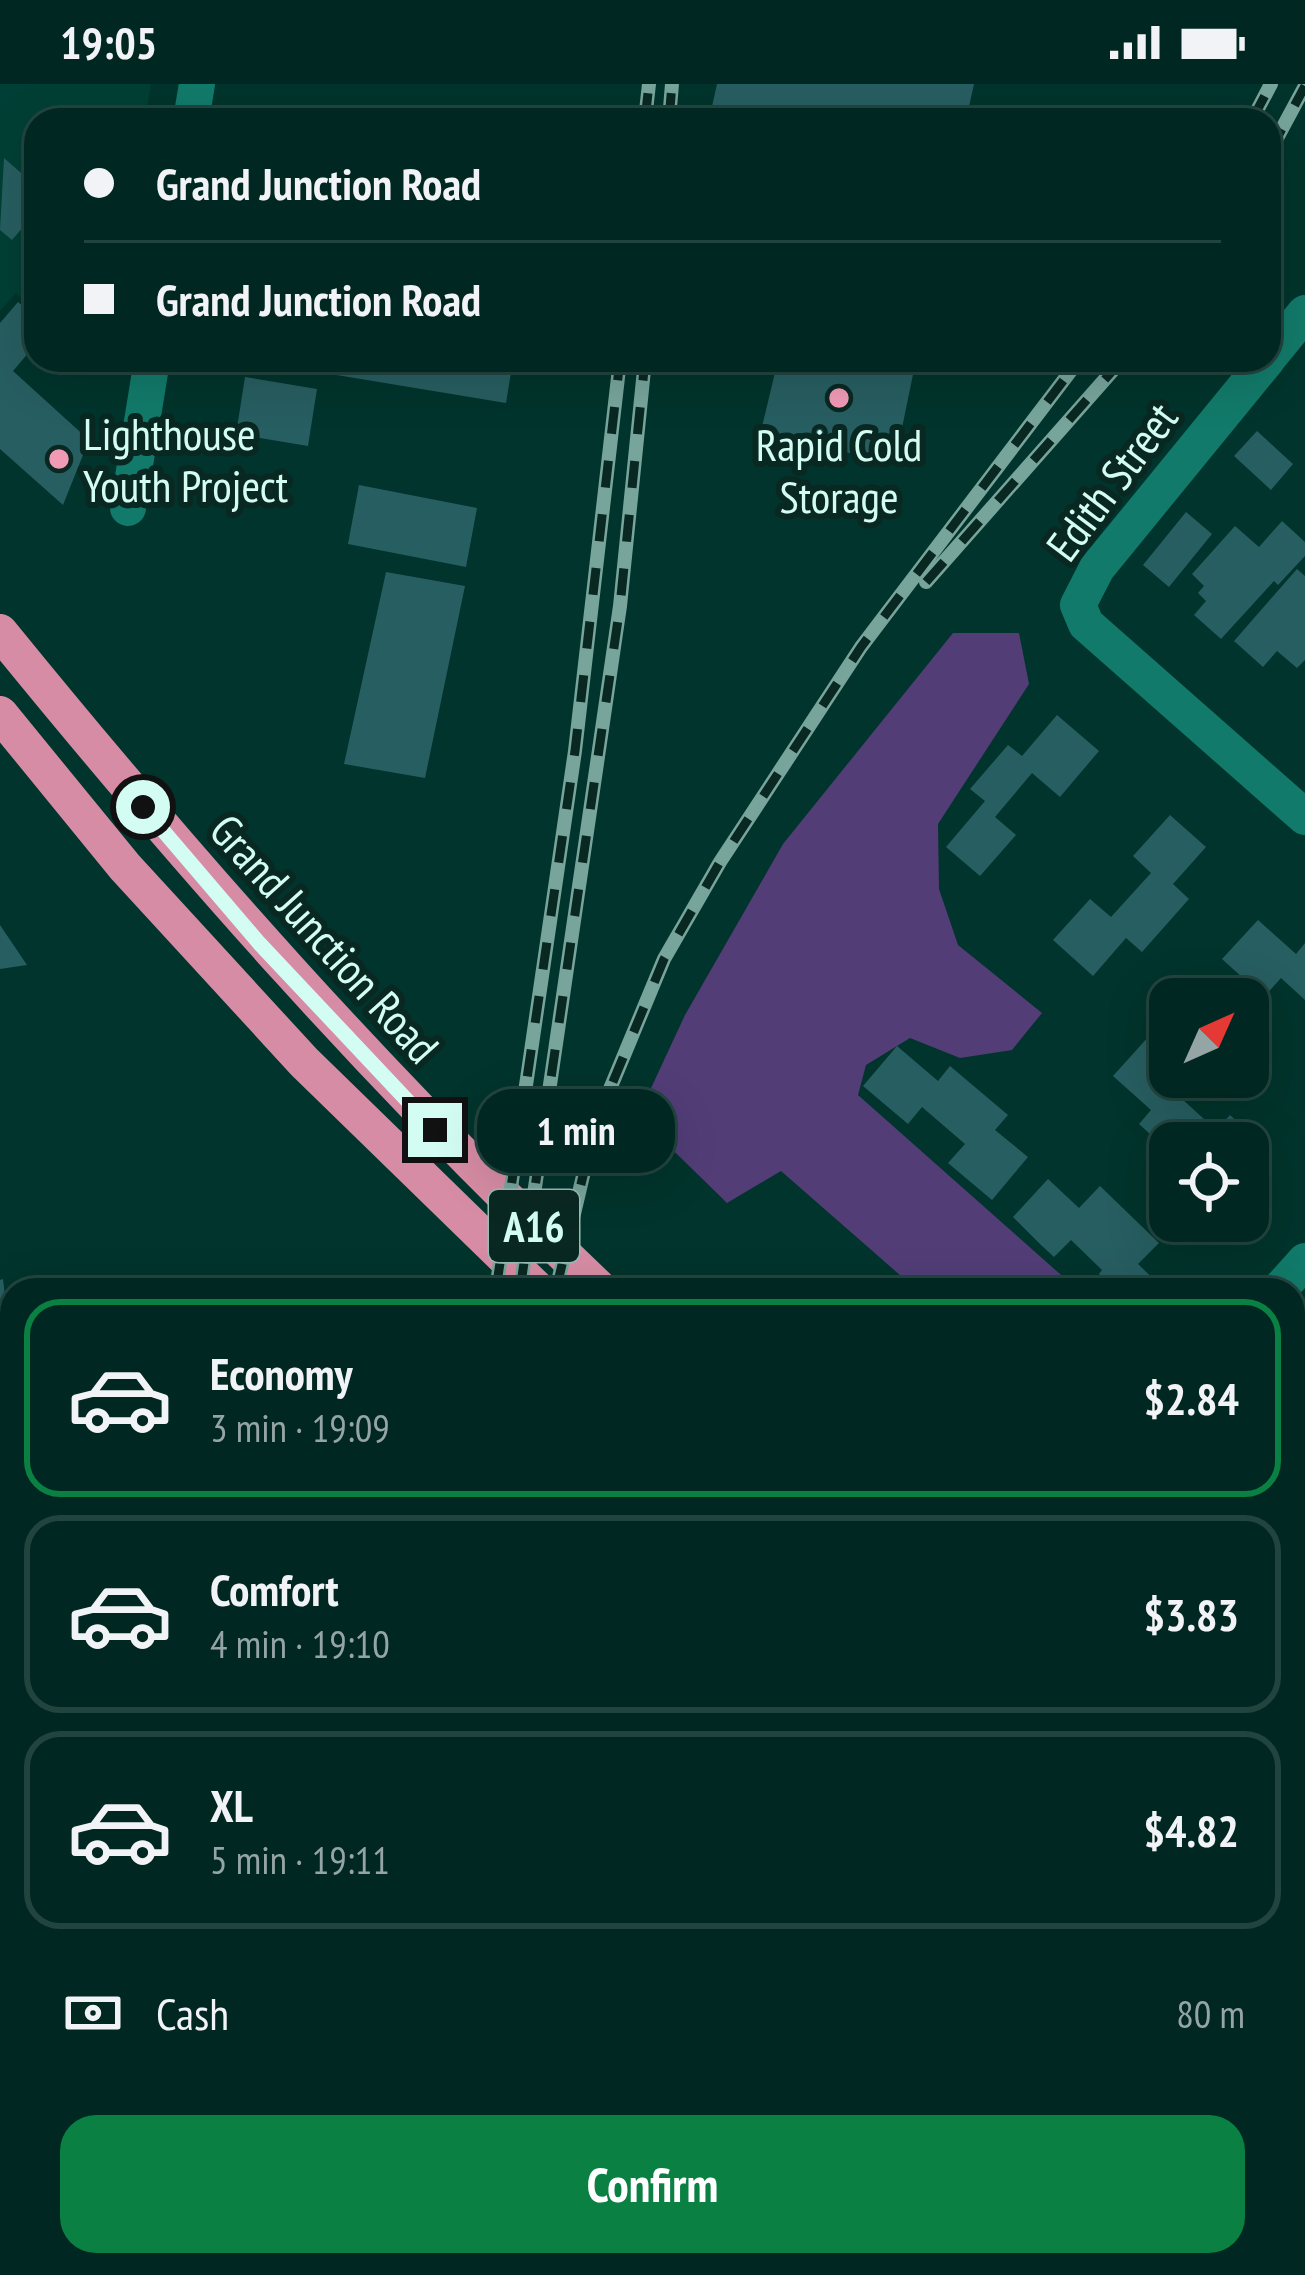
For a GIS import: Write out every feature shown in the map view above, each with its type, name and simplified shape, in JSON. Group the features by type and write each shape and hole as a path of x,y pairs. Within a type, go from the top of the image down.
{"highway":[{"name":"Grand Junction Road","path":"0,632 234,916 467,1163 588,1278"},
{"name":"Grand Junction Road","path":"0,714 125,867 230,981 526,1278"}],"street":[{"name":"Edith Street","path":"1281,343 1305,313"},
{"path":"128,508 150,372"},
{"name":"Edith Street","path":"1257,372 1097,568 1078,605 1085,624 1305,817"}],"shaded area":[{"path":"0,84 151,84 147,108 24,108 24,300 16,293 0,311"},
{"path":"953,633 1019,633 1029,684 938,824 939,889 958,945 1042,1013 1012,1050 960,1058 910,1038 866,1065 858,1095 1064,1278 903,1278 781,1171 727,1203 638,1116 685,1015 783,844"}],"building":[{"path":"717,84 974,84 969,108 712,108"},
{"path":"4,158 24,176 24,226 12,240 0,230"},
{"path":"18,302 24,307 24,358 13,371 89,440 63,505 0,449 0,323"},
{"path":"318,372 511,372 506,403"},
{"name":"Rapid Cold Storage","path":"775,372 914,372 895,462 760,435"},
{"path":"245,377 317,389 308,446 236,434"},
{"path":"1257,431 1293,464 1271,490 1234,456"},
{"path":"359,485 477,508 466,567 348,544"},
{"path":"1186,512 1212,534 1169,587 1143,565"},
{"path":"1282,521 1305,542 1305,556 1278,585 1274,581 1221,639 1194,615 1206,601 1198,593 1204,586 1192,574 1235,526 1259,547"},
{"path":"1297,569 1305,576 1305,660 1297,668 1277,651 1263,667 1234,641"},
{"path":"386,572 465,586 425,778 344,764"},
{"path":"1057,715 1099,751 1060,797 1032,773 995,817 1016,835 980,876 946,847 985,801 970,789 1008,745 1022,756"},
{"path":"1170,815 1206,847 1173,884 1189,899 1142,952 1126,938 1093,976 1053,940 1090,899 1111,917 1151,873 1133,856"},
{"path":"1258,920 1296,954 1305,943 1305,1000 1281,978 1269,991 1269,978 1243,978 1222,959"},
{"path":"0,925 27,965 0,969"},
{"path":"1149,1036 1149,1098 1181,1098 1207,1122 1149,1122 1149,1133 1139,1124 1151,1110 1113,1076"},
{"path":"897,1046 938,1081 950,1066 1008,1115 995,1130 1028,1157 992,1200 948,1163 965,1144 922,1107 908,1124 863,1086"},
{"path":"1048,1179 1079,1208 1100,1186 1149,1233 1149,1242 1159,1243 1138,1264 1153,1278 1103,1278 1102,1270 1071,1240 1054,1257 1013,1217"}],"railway":[{"path":"646,108 649,84"},
{"path":"670,108 672,84"},
{"path":"1258,108 1271,84"},
{"path":"1281,131 1305,86"},
{"path":"498,1278 575,751 619,372"},
{"path":"522,1278 620,606 644,372"},
{"path":"559,1278 595,1125 664,959 720,862 861,647 1070,372"},
{"path":"926,582 1111,372"}],"place":[{"name":"Rapid Cold Storage","path":"839,398"},
{"name":"Lighthouse Youth Project","path":"59,459"}],"route":[{"path":"143,807 234,916 435,1130"}]}
